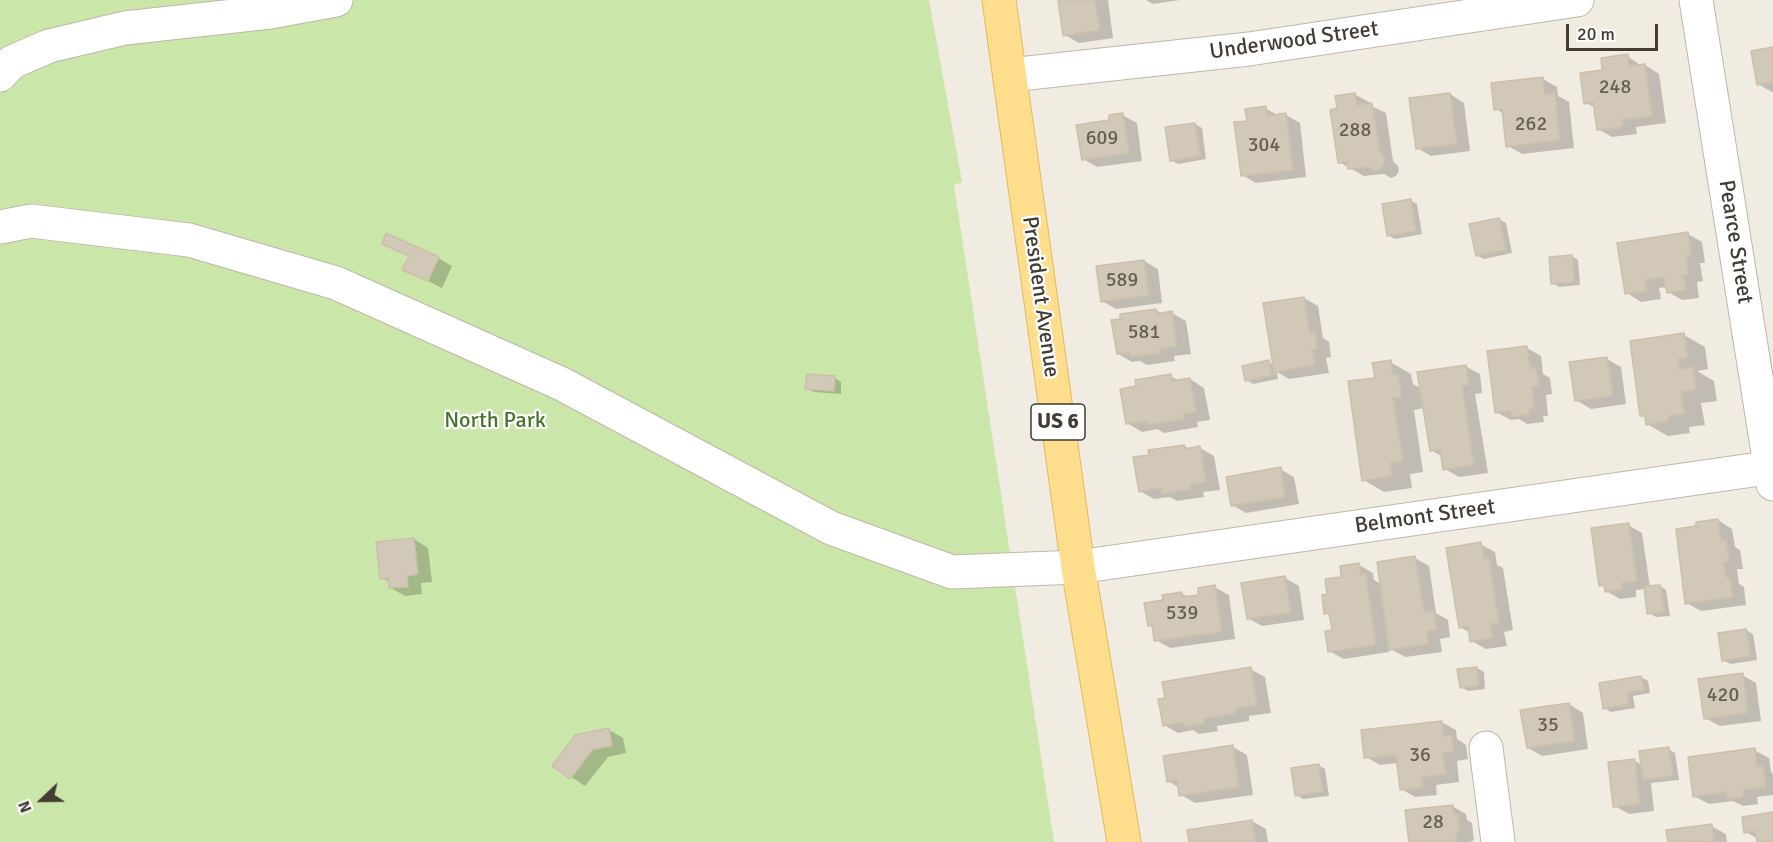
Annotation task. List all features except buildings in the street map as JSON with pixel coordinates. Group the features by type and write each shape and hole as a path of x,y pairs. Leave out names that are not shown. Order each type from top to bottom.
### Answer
{"main road":[{"name":"President Avenue","path":"999,0 1078,567 1124,842"}],"street":[{"path":"0,75 12,62 49,46 125,28 270,12 336,0"},
{"name":"Underwood Street","path":"1010,75 1249,49 1577,0"},
{"name":"Pearce Street","path":"1696,0 1772,473"},
{"name":"Belmont Street","path":"0,227 31,221 189,240 336,283 562,384 831,528 952,572 1078,567 1772,473"},
{"path":"1486,748 1498,842"}],"green space":[{"name":"North Park","path":"0,0 929,0 962,182 954,185 1054,842 0,842"}]}
